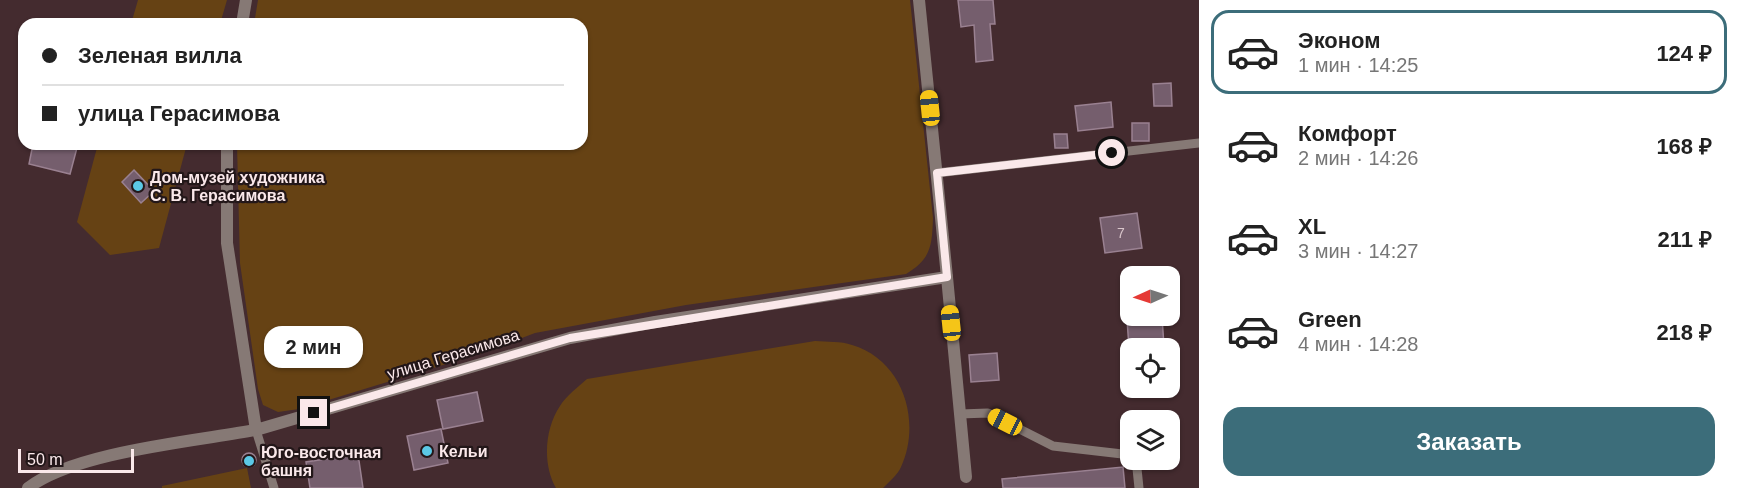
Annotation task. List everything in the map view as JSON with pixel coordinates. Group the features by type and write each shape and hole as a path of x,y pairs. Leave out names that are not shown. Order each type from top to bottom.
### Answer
{"street":[{"path":"243,18 246,0"},
{"path":"919,0 966,477"},
{"path":"227,150 226,215 230,269 256,430"},
{"name":"улица Герасимова","path":"28,488 54,473 95,459 256,430 570,338 947,277"}],"lane":[{"path":"937,173 1199,143"},
{"path":"960,414 988,413 1053,446 1120,454"},
{"path":"256,430 274,488"},
{"path":"1137,470 1139,488"}],"shaded area":[{"path":"138,0 227,0 222,18 133,18"},
{"path":"258,0 910,0 933,218 931,244 921,263 906,274 686,305 535,333 482,353 299,409 278,412 263,405 258,389 240,263 237,150 588,150 588,18 255,18"},
{"path":"96,150 185,150 159,248 110,255 77,222"},
{"path":"815,341 839,342 870,353 884,364 904,394 908,412 907,449 900,470 883,488 556,488 547,457 548,435 555,415 563,402 587,379"},
{"path":"247,468 251,488 162,488 162,486"}],"building":[{"path":"958,0 993,0 995,24 990,24 993,60 976,62 974,25 961,27"},
{"path":"1171,83 1172,106 1154,106 1153,84"},
{"path":"1111,102 1113,127 1078,131 1075,106"},
{"path":"1132,123 1149,123 1149,141 1132,141"},
{"path":"1054,134 1067,134 1068,148 1055,148"},
{"path":"32,150 76,150 70,174 29,164"},
{"name":"Дом-музей художника С. В. Герасимова","path":"134,170 154,191 141,203 122,182"},
{"path":"1137,213 1142,248 1105,253 1100,218"},
{"path":"1127,326 1163,326 1163,338 1128,338"},
{"path":"997,353 999,380 971,382 969,355"},
{"path":"477,392 483,421 443,429 437,400"},
{"path":"441,429 448,463 414,470 407,436"},
{"name":"Юго-восточная башня","path":"246,453 252,453 256,460 252,467 246,467 242,463 242,457"},
{"path":"358,454 363,488 310,488 306,462"},
{"path":"1120,467 1120,470 1123,470 1125,488 1003,488 1002,479"}],"place":[{"name":"Дом-музей художника С. В. Герасимова","path":"138,186"},
{"name":"Кельи","path":"427,451"},
{"name":"Юго-восточная башня","path":"249,461"}],"route":[{"path":"314,413 570,338 655,322 947,277 937,173 1112,153"}]}
